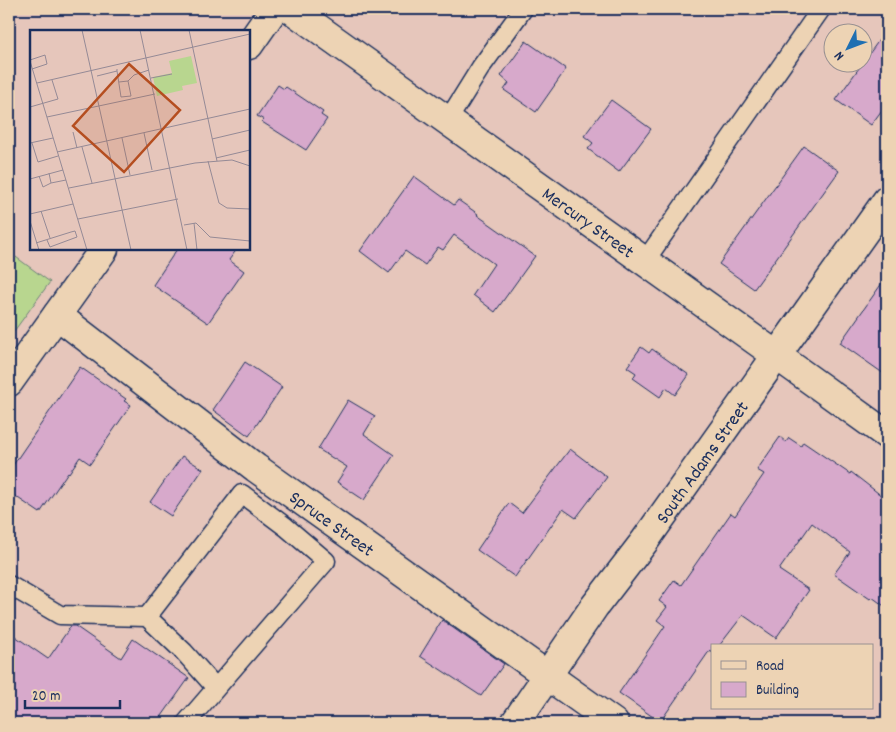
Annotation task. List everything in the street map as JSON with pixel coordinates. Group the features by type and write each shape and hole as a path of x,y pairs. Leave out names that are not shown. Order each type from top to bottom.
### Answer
{"street":[{"path":"250,44 274,9"},
{"name":"Mercury Street","path":"291,9 887,435"},
{"name":"South Adams Street","path":"515,723 594,607 644,542 887,200"},
{"path":"9,382 103,250"},
{"name":"Spruce Street","path":"57,315 256,468 614,723"}],"lane":[{"path":"448,120 522,9"},
{"path":"645,261 821,9"},
{"path":"146,618 242,494 286,527 326,561 186,723"},
{"path":"9,585 60,615 146,618 184,652 216,688"}],"green space":[{"path":"9,252 50,282 9,338"}],"building":[{"path":"887,29 887,103 871,125 836,100 856,72 874,72 874,47"},
{"path":"526,41 566,69 536,112 504,90 509,83 501,76"},
{"path":"278,85 284,89 286,87 323,112 321,115 327,119 306,150 262,122 264,120 257,116"},
{"path":"611,100 651,129 619,172 588,149 593,143 584,136"},
{"path":"804,146 839,171 754,289 719,264"},
{"path":"414,176 454,205 458,200 535,256 495,312 473,295 494,264 454,235 443,250 438,247 425,265 405,251 389,273 360,251"},
{"path":"176,250 236,250 229,260 244,271 208,323 153,285"},
{"path":"887,276 887,376 840,343"},
{"path":"641,347 649,353 652,349 689,375 675,395 666,388 660,397 633,378 636,373 627,367"},
{"path":"245,362 282,387 249,436 213,410"},
{"path":"80,367 126,399 124,401 131,405 90,464 80,457 40,513 9,492 9,471"},
{"path":"348,400 375,416 364,434 394,455 364,500 337,482 347,467 318,449"},
{"path":"780,437 786,442 789,438 801,446 803,442 850,474 851,472 887,500 887,608 872,597 870,599 834,574 850,552 812,523 779,570 809,590 776,638 743,615 721,644 711,644 711,651 660,722 619,693 665,626 657,620 667,607 659,601 674,580 681,585 731,513 735,516 764,474 757,470"},
{"path":"570,449 607,477 576,518 563,509 515,577 477,550 509,503 522,513"},
{"path":"182,456 203,469 171,516 150,502"},
{"path":"442,620 504,664 481,696 420,656"},
{"path":"71,626 75,626 121,658 133,639 189,678 157,723 9,723 9,632 48,659"}]}
